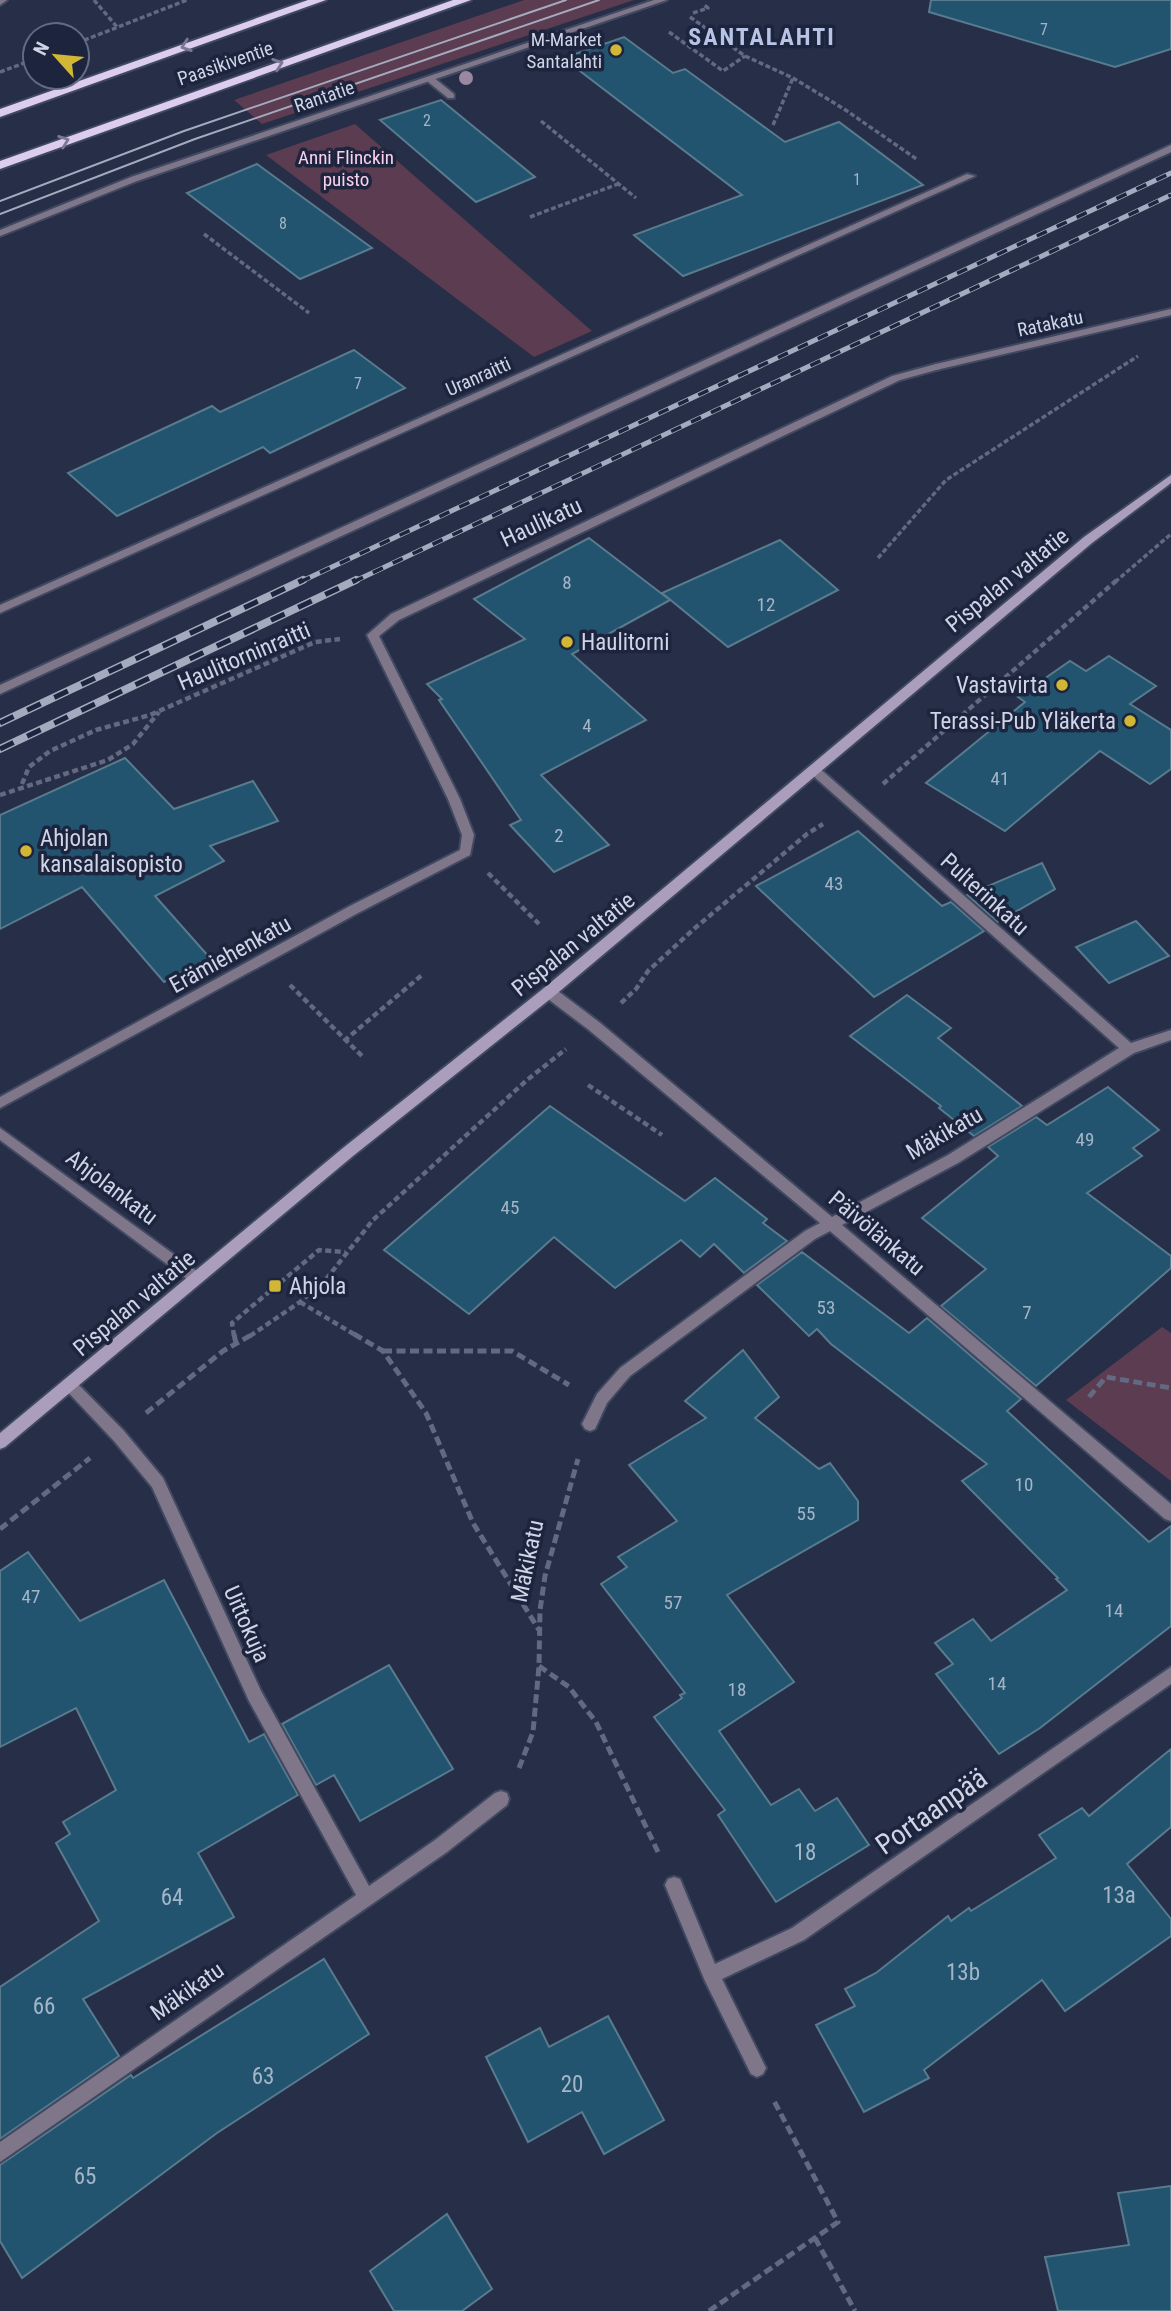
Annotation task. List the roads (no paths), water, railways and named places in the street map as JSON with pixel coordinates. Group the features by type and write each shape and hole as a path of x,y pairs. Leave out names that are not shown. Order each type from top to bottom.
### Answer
{"highway":[{"name":"Paasikiventie","path":"0,113 320,0"},
{"name":"Paasikiventie","path":"0,165 205,90 465,0"}],"main road":[{"name":"Pispalan valtatie","path":"0,1442 358,1143 549,992 908,688 1088,540 1171,478"}],"street":[{"name":"Rantatie","path":"0,233 134,178 663,0"},
{"path":"430,79 451,96"},
{"path":"0,691 1171,148"},
{"name":"Uranraitti","path":"0,609 970,176"},
{"name":"Ratakatu","path":"936,367 1171,312"},
{"name":"Haulikatu","path":"466,852 468,835 454,799 373,635 394,617 418,603 896,378 936,367"},
{"name":"Pulterinkatu","path":"814,770 1129,1049"},
{"name":"Erämiehenkatu","path":"0,1103 363,904 466,852"},
{"name":"Päivölänkatu","path":"549,992 594,1026 831,1223 1171,1514"},
{"name":"Mäkikatu","path":"590,1424 602,1399 625,1372 810,1235 953,1159 1129,1049 1171,1035"},
{"name":"Ahjolankatu","path":"0,1133 196,1278"},
{"name":"Uittokuja","path":"70,1385 119,1436 158,1483 255,1696 366,1897"},
{"name":"Portaanpää","path":"711,1975 798,1934 1171,1675"},
{"name":"Mäkikatu","path":"0,2153 441,1846 501,1799"},
{"path":"674,1885 711,1975 757,2068"}],"tram line":[{"path":"0,201 184,131 566,0"},
{"path":"0,214 195,139 599,0"}],"railway":[{"path":"300,582 1171,173"},
{"path":"353,582 1171,195"},
{"path":"0,723 303,580"},
{"path":"0,749 356,580"}],"place":[{"name":"M-Market Santalahti","path":"616,50"},
{"name":"Haulitorni","path":"567,642"},
{"name":"Vastavirta","path":"1062,685"},
{"name":"Terassi-Pub Yläkerta","path":"1130,721"},
{"name":"Ahjolan kansalaisopisto","path":"26,851"},
{"name":"Ahjola","path":"275,1286"}],"district":[{"name":"SANTALAHTI","path":"762,37"}],"park label":[{"name":"Anni Flinckin puisto","path":"346,168"}]}
